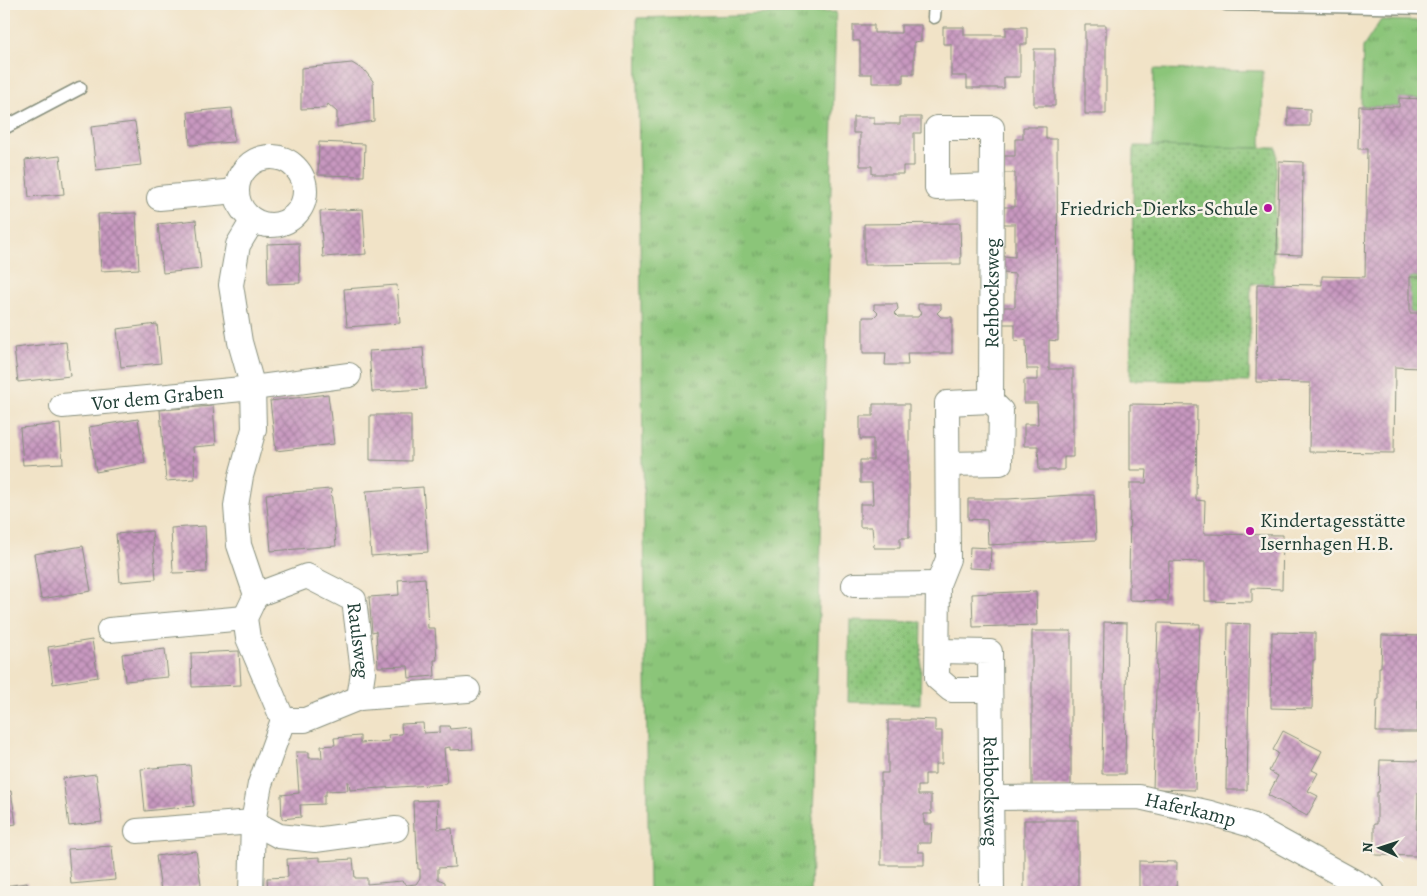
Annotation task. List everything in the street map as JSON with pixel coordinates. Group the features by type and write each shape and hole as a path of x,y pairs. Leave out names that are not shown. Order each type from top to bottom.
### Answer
{"street":[{"path":"272,156 282,158 301,174 306,192 300,209 294,215 287,221 270,225 253,220 241,208 236,191 241,173 254,161 272,156"},
{"name":"Rehbocksweg","path":"948,464 1000,463 1001,411 991,400 992,186"},
{"path":"159,198 236,191"},
{"name":"Vor dem Graben","path":"253,220 238,245 231,285 240,342 253,388 254,429 240,476 236,506 239,545 256,595"},
{"name":"Vor dem Graben","path":"62,406 253,388 348,375"},
{"path":"990,690 951,690 937,678 938,584 948,559 947,403 991,400"},
{"name":"Raulsweg","path":"256,595 307,576 354,600 363,672 359,698"},
{"path":"854,585 938,584"},
{"path":"251,892 253,822 260,784 283,720 248,638 245,618 256,595"},
{"path":"109,630 245,618"},
{"name":"Rehbocksweg","path":"938,651 990,652 992,892"},
{"name":"Raulsweg","path":"283,720 305,720 359,698 468,690"},
{"name":"Haferkamp","path":"991,798 1139,797 1210,813 1251,825 1373,892"},
{"path":"137,832 253,822 279,836 314,840 396,829"}],"lane":[{"path":"934,17 935,4"},
{"path":"1226,4 1423,8"},
{"path":"4,128 80,88"}],"green space":[{"path":"836,12 811,892 649,892 637,18"},
{"path":"1381,20 1423,21 1423,99 1399,98 1399,107 1361,106 1363,47"},
{"path":"1154,69 1263,71 1261,148 1153,146"},
{"path":"1134,146 1277,148 1273,284 1251,284 1249,382 1130,380"},
{"path":"1410,277 1423,277 1423,314 1410,313"},
{"path":"850,620 922,622 920,704 848,702"}],"building":[{"path":"853,25 874,25 874,33 901,33 901,25 921,25 921,41 914,42 914,74 903,74 903,83 872,83 872,74 860,74 860,41 853,41"},
{"path":"1085,25 1106,25 1106,114 1085,114"},
{"path":"943,27 964,27 964,35 1006,35 1006,27 1027,27 1027,44 1020,44 1020,77 1004,77 1004,88 967,88 967,76 951,76 951,44 943,44"},
{"path":"1034,49 1055,49 1055,106 1034,106"},
{"path":"352,63 365,71 373,81 374,121 337,127 337,112 328,104 326,108 301,109 301,68"},
{"path":"1399,98 1423,99 1423,277 1410,277 1410,313 1421,313 1420,368 1395,367 1394,453 1309,452 1310,383 1256,382 1257,284 1322,285 1322,276 1365,277 1367,149 1358,149 1359,106 1399,107"},
{"path":"232,108 234,142 190,145 188,112"},
{"path":"1288,108 1310,109 1310,126 1288,126"},
{"path":"853,117 874,117 874,124 900,124 900,117 921,117 921,133 914,133 914,166 903,166 903,174 872,174 872,166 860,166 860,133 853,133"},
{"path":"135,122 141,165 96,170 91,127"},
{"path":"1023,127 1046,127 1046,139 1057,139 1058,341 1049,340 1049,369 1073,369 1073,457 1064,457 1064,470 1039,470 1038,446 1024,446 1024,424 1038,424 1037,403 1024,403 1024,380 1038,380 1038,369 1027,369 1026,340 1015,341 1015,324 1003,324 1003,307 1015,307 1015,274 1003,273 1003,256 1015,257 1015,224 1003,224 1004,207 1015,207 1015,173 1004,173 1004,156 1015,156 1015,139 1023,139"},
{"path":"319,142 365,144 364,176 318,175"},
{"path":"60,156 64,194 29,197 25,160"},
{"path":"1279,161 1303,162 1302,255 1277,254"},
{"path":"363,209 366,254 323,257 320,211"},
{"path":"136,213 139,269 101,271 98,214"},
{"path":"196,220 201,269 163,273 158,224"},
{"path":"960,223 961,264 864,265 864,224"},
{"path":"299,243 300,283 268,284 267,244"},
{"path":"397,285 400,323 347,327 344,289"},
{"path":"874,304 897,304 898,309 894,313 898,317 918,317 921,313 918,309 918,304 941,304 941,309 937,313 941,317 952,317 952,353 907,353 908,365 885,365 886,353 863,353 863,317 874,317 878,313 874,309"},
{"path":"157,324 161,363 121,367 117,329"},
{"path":"66,342 70,376 18,382 14,348"},
{"path":"423,348 426,389 372,392 369,351"},
{"path":"328,394 334,444 276,451 270,401"},
{"path":"873,404 909,404 909,538 900,538 900,548 874,548 872,527 860,527 860,504 873,504 872,483 860,483 860,460 873,460 873,439 860,439 860,416 873,416"},
{"path":"1130,404 1197,405 1196,500 1205,501 1204,534 1283,535 1282,589 1252,588 1252,602 1205,601 1205,562 1169,561 1168,601 1129,600 1130,483 1146,483 1147,470 1130,470"},
{"path":"213,406 216,445 193,447 195,479 166,481 160,410"},
{"path":"370,415 411,415 411,461 370,460"},
{"path":"138,419 145,463 96,472 89,427"},
{"path":"60,424 63,463 23,465 20,428"},
{"path":"423,487 428,552 371,556 366,491"},
{"path":"331,489 336,546 271,551 266,494"},
{"path":"1094,495 1096,540 988,545 987,520 968,519 968,499 1008,499"},
{"path":"205,526 207,572 173,573 171,528"},
{"path":"152,531 156,579 120,582 116,534"},
{"path":"83,546 91,591 41,599 34,554"},
{"path":"970,547 991,548 990,569 969,568"},
{"path":"425,578 428,628 435,628 437,660 434,660 435,676 409,678 408,666 378,667 376,631 372,632 369,597 399,595 398,580"},
{"path":"1036,591 1037,625 973,627 972,594"},
{"path":"1104,622 1127,623 1125,774 1102,774"},
{"path":"1158,623 1200,624 1195,790 1153,789"},
{"path":"1228,623 1250,624 1247,790 1226,790"},
{"path":"1032,631 1071,631 1071,786 1032,786"},
{"path":"1272,632 1315,633 1312,709 1271,708"},
{"path":"1382,635 1423,636 1420,700 1418,700 1418,732 1376,732"},
{"path":"92,640 98,677 53,684 48,647"},
{"path":"165,649 168,677 125,681 122,654"},
{"path":"239,651 241,685 192,687 191,653"},
{"path":"888,720 935,720 935,731 942,731 942,764 935,764 935,774 925,774 925,786 918,786 918,795 931,795 932,814 924,814 924,824 932,824 931,843 918,843 918,852 924,852 924,865 881,865 881,773 888,773"},
{"path":"423,723 424,733 440,732 440,726 449,726 450,729 472,727 473,749 450,750 450,747 444,748 447,784 350,790 349,782 347,782 348,790 326,791 324,804 300,805 301,817 282,819 281,795 299,793 296,752 309,752 309,758 322,758 321,746 335,745 334,738 360,736 360,743 389,741 388,735 402,734 401,724"},
{"path":"1283,731 1322,751 1312,770 1318,773 1308,791 1318,796 1307,816 1268,795 1278,776 1269,771 1278,753 1273,750"},
{"path":"1380,760 1421,761 1421,793 1418,792 1416,856 1374,854 1374,824 1377,824"},
{"path":"190,765 194,806 145,811 141,769"},
{"path":"96,774 102,822 69,826 63,778"},
{"path":"11,791 16,824 4,826 4,792"},
{"path":"437,800 438,829 452,828 455,867 438,868 438,879 445,882 445,889 442,892 268,892 267,878 288,877 287,859 320,857 320,861 353,859 355,878 367,878 367,884 402,881 407,885 416,884 420,878 420,869 418,869 416,830 414,831 413,801"},
{"path":"1024,820 1078,820 1078,892 1024,892"},
{"path":"112,846 115,880 71,884 68,849"},
{"path":"196,851 201,885 161,891 156,856"},
{"path":"1139,861 1177,862 1176,892 1139,892"},
{"path":"27,883 28,892 4,892 4,886"}],"place":[{"name":"Friedrich-Dierks-Schule","path":"1268,208"},
{"name":"Kindertagesstätte Isernhagen H.B.","path":"1250,531"}]}
